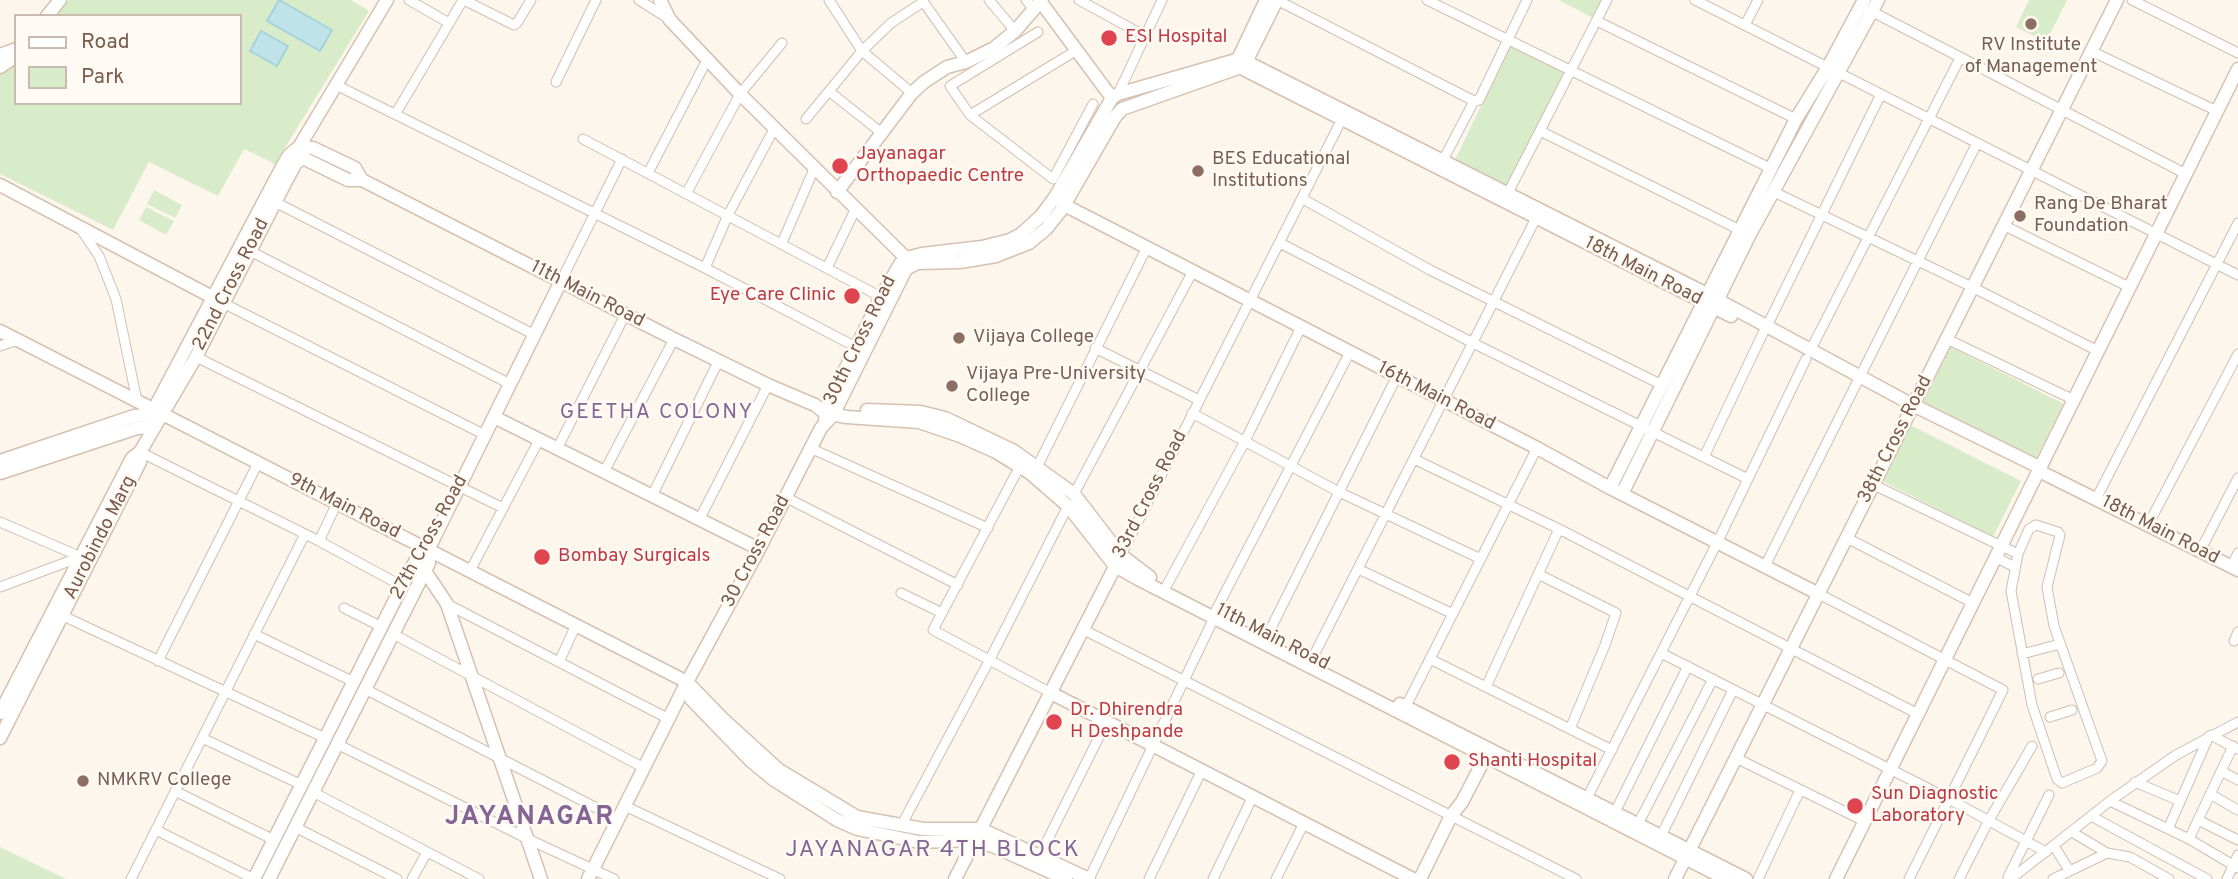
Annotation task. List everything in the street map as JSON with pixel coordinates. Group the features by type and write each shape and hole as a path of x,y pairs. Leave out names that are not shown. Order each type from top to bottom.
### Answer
{"main road":[{"path":"49,14 60,0"},
{"path":"301,153 336,85 387,0"},
{"path":"660,0 670,20 740,94 906,258"},
{"path":"1241,62 1266,0"},
{"path":"837,192 912,93 938,72 993,48 1015,31 1036,2 1115,96 1241,62 1277,0"},
{"name":"38th Cross Road","path":"1675,879 2117,0"},
{"path":"1647,429 1662,385 1773,192 1868,5"},
{"name":"18th Main Road","path":"1241,62 1440,164 1536,218 1710,301"},
{"name":"30th Cross Road","path":"827,411 906,269 917,263 976,260 1016,249 1039,235 1122,108 1241,62"},
{"path":"1836,879 2238,69"},
{"path":"1616,491 1796,119 1834,70"},
{"name":"30th Cross Road","path":"827,411 856,347 900,264 906,258 922,254 982,247 1010,240 1031,226 1060,201 1115,96"},
{"name":"11th Main Road","path":"301,153 313,148 355,168 362,180 768,385 827,411 919,422 978,444 1020,466 1071,500"},
{"name":"22nd Cross Road","path":"219,300 250,251 301,153"},
{"name":"22nd Cross Road","path":"159,412 196,357 219,300 283,165 289,155 301,153"},
{"name":"18th Main Road","path":"1440,164 1508,192 1765,329 1808,355 2234,569"},
{"path":"0,185 219,300 159,412 0,473"},
{"name":"16th Main Road","path":"1060,201 1819,594"},
{"name":"27th Cross Road","path":"269,879 295,827 308,789 331,741 419,568 417,558 428,550 561,281"},
{"name":"9th Main Road","path":"0,331 687,682 779,770 857,817 901,826 978,835 1066,879"},
{"name":"11th Main Road","path":"827,411 921,412 945,418 1002,444 1037,467 1071,500 1118,561 1215,614 1687,854 1746,879"},
{"name":"30 Cross Road","path":"687,682 759,549 827,411"},
{"name":"Aurobindo Marg","path":"0,713 132,458 140,452 159,412"},
{"path":"494,417 759,549"},
{"path":"0,461 135,422"},
{"name":"11th Main Road","path":"1118,561 1167,585 1215,614 1267,636 1406,706 1484,751 1587,798 1661,836 1726,879"},
{"name":"33rd Cross Road","path":"956,879 1118,561"},
{"name":"Aurobindo Marg","path":"0,738 61,615 79,564"},
{"path":"419,568 447,604 541,879"},
{"name":"27th Cross Road","path":"388,630 402,586 419,568"},
{"path":"590,874 687,682"},
{"name":"9th Main Road","path":"687,682 691,699 751,761 774,780 837,820 857,829 919,842 978,835"},
{"path":"1051,693 1413,879"},
{"path":"1420,879 1451,816 1456,799 1484,751"},
{"name":"27th Cross Road","path":"254,879 274,839 308,789"},
{"name":"9th Main Road","path":"1041,867 1089,879"}],"street":[{"path":"410,0 449,23"},
{"path":"396,113 463,0 514,25 530,0"},
{"path":"556,82 596,0"},
{"path":"639,0 670,20"},
{"path":"829,0 862,51 912,93"},
{"path":"989,0 1015,31"},
{"path":"1079,0 1145,36"},
{"path":"1115,96 1162,0"},
{"path":"1277,0 1474,101"},
{"path":"1427,0 1772,169"},
{"path":"1440,164 1474,101 1479,100 1527,0"},
{"path":"1508,192 1607,0"},
{"path":"1695,0 1706,2 1745,25 2238,275"},
{"path":"1745,25 1758,0"},
{"path":"2132,0 2238,53"},
{"path":"806,119 862,51 891,23 923,1 966,62"},
{"path":"1868,5 1960,58 2186,174"},
{"path":"1597,21 1796,119"},
{"path":"1038,32 950,86 970,115 1053,179 1093,104"},
{"path":"686,194 740,94 782,43"},
{"path":"970,115 1077,50"},
{"path":"2091,51 2217,111"},
{"path":"648,173 708,58"},
{"path":"1587,798 1960,58"},
{"path":"336,85 705,268 856,347"},
{"path":"830,92 883,134"},
{"path":"1704,457 1881,94"},
{"name":"33rd Cross Road","path":"1118,561 1344,115"},
{"path":"705,268 727,215 774,129"},
{"path":"1539,131 1740,230"},
{"path":"583,139 881,297"},
{"path":"1765,566 1977,143"},
{"name":"27th Cross Road","path":"561,281 622,159"},
{"path":"782,243 814,169"},
{"path":"1773,192 1919,261 2098,351"},
{"path":"1303,199 1430,270 1662,385"},
{"path":"275,202 535,335"},
{"path":"827,268 855,210"},
{"path":"1312,659 1536,218"},
{"path":"2096,499 2238,223"},
{"path":"78,225 99,256 116,299 137,401"},
{"path":"2003,226 2129,287"},
{"path":"1280,243 1473,343 1748,479"},
{"path":"1037,467 1147,247"},
{"path":"250,251 510,384"},
{"path":"901,826 1193,271"},
{"path":"219,300 485,435"},
{"path":"557,449 626,313"},
{"path":"1167,585 1244,443 1301,327"},
{"path":"604,472 674,339"},
{"path":"1947,339 2074,400"},
{"path":"0,346 18,340"},
{"path":"1095,348 1199,400"},
{"path":"1089,879 1215,614 1350,352"},
{"path":"2148,526 2238,354"},
{"path":"196,357 503,508"},
{"path":"652,496 719,360"},
{"path":"1267,636 1397,376"},
{"path":"699,520 768,385"},
{"path":"1192,413 1339,492 1481,559"},
{"path":"470,571 539,440"},
{"path":"810,448 988,528"},
{"path":"1406,706 1537,448"},
{"path":"140,452 319,541 402,586"},
{"path":"1414,459 1559,529 1917,714"},
{"path":"158,661 258,463"},
{"path":"1020,466 934,629 935,633 1051,693"},
{"path":"2200,551 2238,478"},
{"path":"1874,485 1998,552 2015,567"},
{"path":"785,497 958,585"},
{"path":"319,541 337,503"},
{"path":"0,522 74,554 79,564 0,587"},
{"path":"2036,525 2058,532 2060,536 2048,587 2054,626 2102,761 2097,768 2062,783 2057,779 2032,705 2022,654 2011,591 2018,554 2029,529 2036,525"},
{"path":"1486,687 1559,529"},
{"path":"131,879 305,534"},
{"path":"1847,538 1973,603"},
{"path":"1998,552 2018,554"},
{"path":"2234,569 2238,553"},
{"path":"1358,569 1453,614"},
{"path":"1538,574 1616,613 1570,729"},
{"path":"901,593 942,613"},
{"path":"1819,594 2003,690 1909,879"},
{"path":"447,604 669,719"},
{"path":"344,608 644,768"},
{"path":"61,615 331,741 528,839 590,874 614,879"},
{"path":"559,662 576,625"},
{"path":"1084,630 1576,879"},
{"path":"254,634 359,685 618,819"},
{"path":"2022,654 2060,644"},
{"path":"1661,653 1949,799 1987,822 2025,841 2050,849 2069,870"},
{"path":"1430,659 1612,750"},
{"path":"1615,813 1688,666"},
{"path":"2038,679 2059,673"},
{"path":"1638,824 1713,679"},
{"path":"1661,836 1733,690"},
{"path":"2050,717 2072,710"},
{"path":"1041,867 1107,721"},
{"path":"2049,794 2008,877 2010,878 2135,782 2210,735 2238,722"},
{"path":"2189,839 2221,771 2235,748 2210,735"},
{"path":"2168,829 2210,735"},
{"path":"202,738 308,789 479,879"},
{"path":"1959,879 1987,822 2032,746"},
{"path":"1736,758 1864,821"},
{"path":"1149,879 1202,771"},
{"path":"2221,771 2238,780"},
{"path":"2135,782 2180,801"},
{"path":"1758,879 1800,790"},
{"path":"175,791 274,839"},
{"path":"2210,794 2238,810"},
{"path":"1213,879 1253,796"},
{"path":"2110,801 2189,839 2236,866"},
{"path":"625,806 780,879"},
{"path":"2091,816 2207,879"},
{"path":"2198,820 2238,840"},
{"path":"1276,879 1304,823"},
{"path":"295,827 397,879"},
{"path":"156,830 254,879"},
{"path":"2073,832 2107,853 2130,857 2152,875 2169,879"},
{"path":"412,879 427,852"},
{"path":"2053,879 2107,853"},
{"path":"2227,879 2236,866 2238,855"}],"green space":[{"path":"69,0 351,0 369,11 275,164 244,149 218,196 149,162 113,230 0,174 0,67 14,62 14,105 242,105 242,14 57,14"},
{"path":"1559,0 1602,0 1593,18"},
{"path":"2029,0 2067,0 2046,42 2016,27"},
{"path":"1510,45 1564,72 1505,190 1453,164"},
{"path":"154,190 182,205 175,218 147,204"},
{"path":"146,207 174,221 166,235 139,220"},
{"path":"1951,347 2064,404 2035,460 1923,403"},
{"path":"1910,425 2021,481 1993,537 1882,481"},
{"path":"0,847 66,879 0,879"}],"water":[{"path":"279,0 332,30 320,51 267,21"},
{"path":"261,31 288,46 277,66 250,51"}],"place":[{"name":"RV Institute of Management","path":"2031,24"},
{"name":"ESI Hospital","path":"1109,38"},
{"name":"Jayanagar Orthopaedic Centre","path":"840,166"},
{"name":"BES Educational Institutions","path":"1198,171"},
{"name":"Rang De Bharat Foundation","path":"2020,216"},
{"name":"Eye Care Clinic","path":"852,296"},
{"name":"Vijaya College","path":"959,338"},
{"name":"Vijaya Pre-University College","path":"952,386"},
{"name":"Bombay Surgicals","path":"542,557"},
{"name":"Dr. Dhirendra H Deshpande","path":"1054,722"},
{"name":"Shanti Hospital","path":"1452,762"},
{"name":"NMKRV College","path":"83,781"},
{"name":"Sun Diagnostic Laboratory","path":"1855,806"}],"district":[{"name":"GEETHA COLONY","path":"657,414"},
{"name":"JAYANAGAR","path":"530,819"},
{"name":"JAYANAGAR 4TH BLOCK","path":"933,851"}]}
